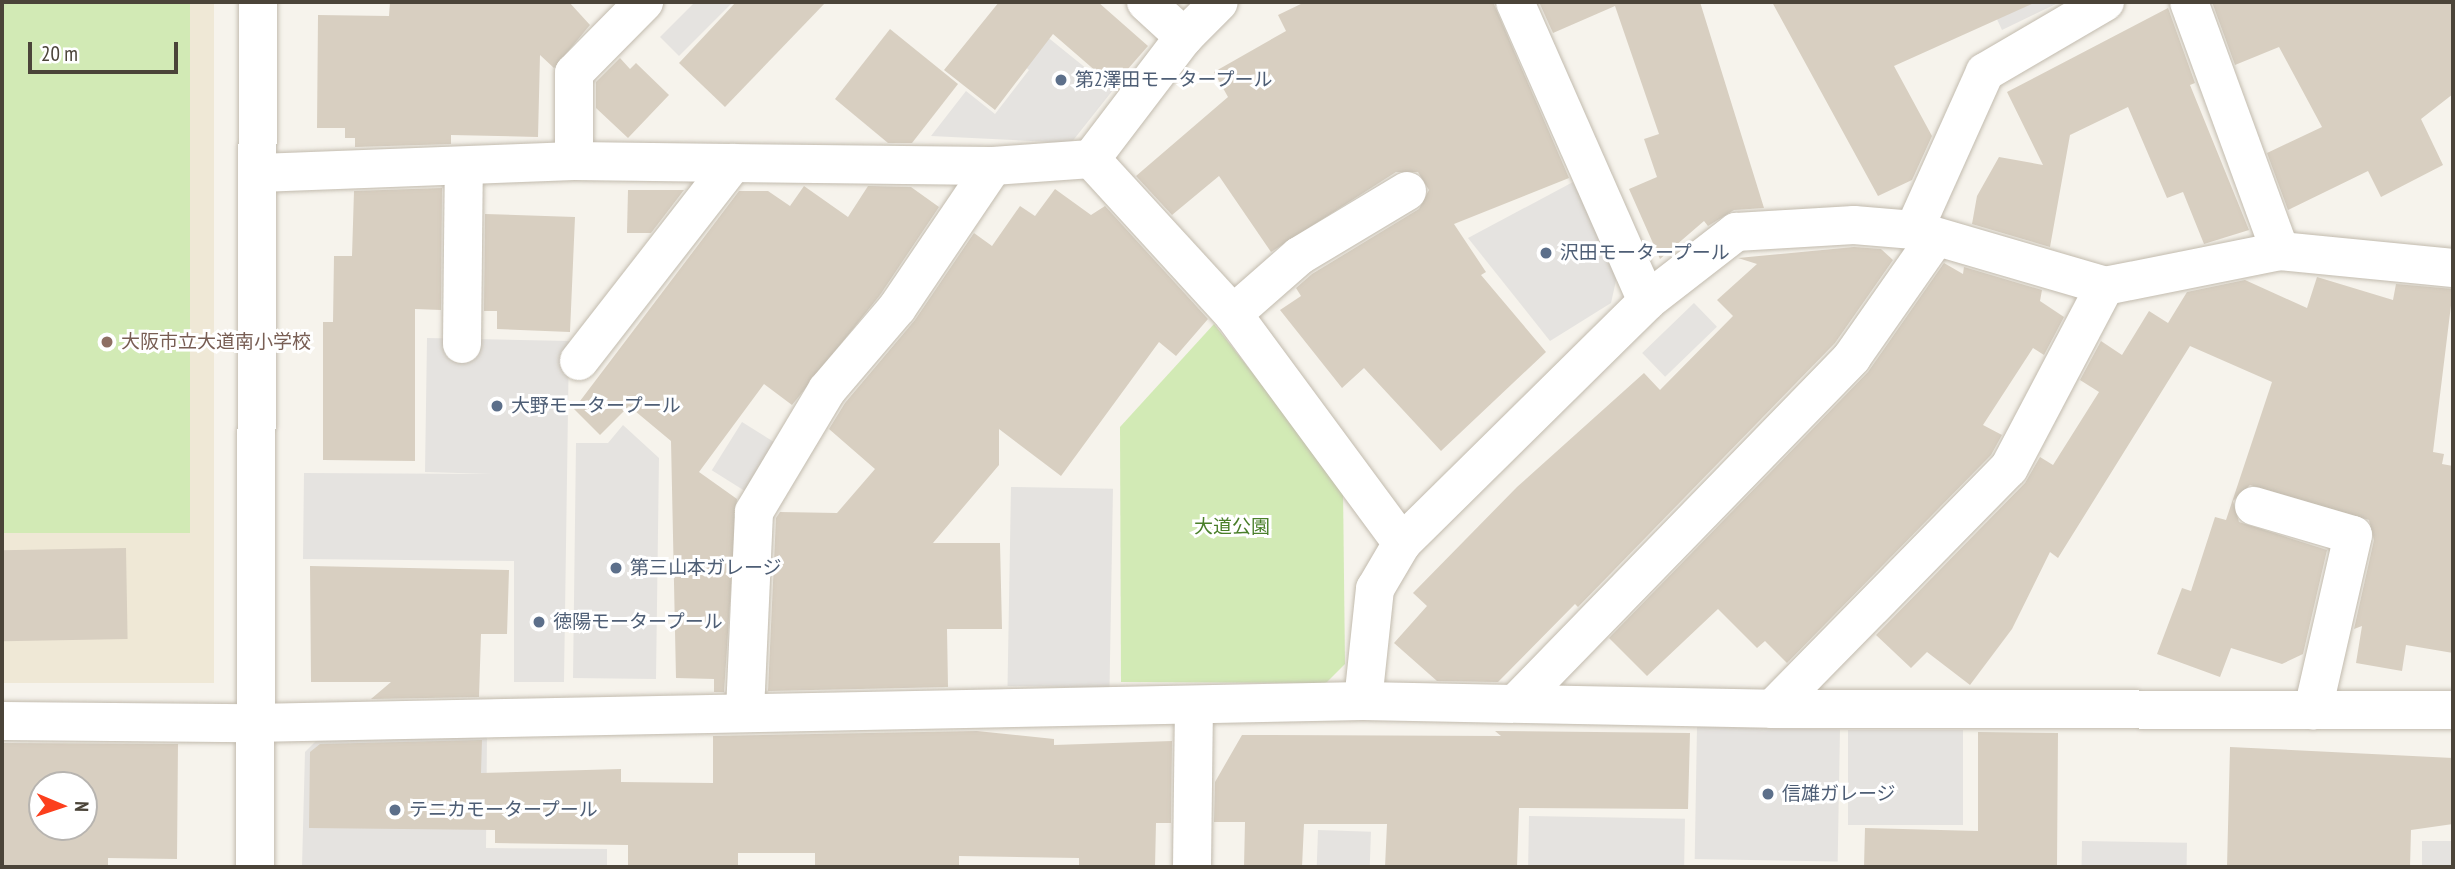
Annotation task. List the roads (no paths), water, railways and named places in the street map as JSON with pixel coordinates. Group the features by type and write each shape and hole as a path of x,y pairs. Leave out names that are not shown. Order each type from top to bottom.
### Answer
{"street":[{"path":"255,867 252,723 260,173 258,2"},
{"path":"1146,2 1184,37"},
{"path":"260,173 574,162 993,166 1091,159 1184,37 1219,2"},
{"path":"1516,2 1647,302"},
{"path":"1516,703 1852,357 1925,234 1986,72 2105,2"},
{"path":"2189,2 2280,251"},
{"path":"574,162 574,73 623,9"},
{"path":"1091,159 1233,314 1402,543"},
{"path":"579,360 733,163"},
{"path":"462,344 464,166"},
{"path":"745,711 754,512 827,390 897,308 993,166"},
{"path":"1233,314 1299,256 1407,191"},
{"path":"1363,701 1375,589 1402,543 1647,302 1737,232 1854,225 1925,234 2105,286 2280,251 2453,268"},
{"path":"1772,709 2009,468 2105,286"},
{"path":"2254,506 2353,535 2313,710"},
{"path":"2,721 252,723 745,711 1194,708 1363,701 1772,709 2453,710"},
{"path":"1192,867 1194,708"}],"place":[{"name":"第2澤田モータープール","path":"1061,80"},
{"name":"沢田モータープール","path":"1546,253"},
{"name":"大阪市立大道南小学校","path":"107,342"},
{"name":"大野モータープール","path":"497,406"},
{"name":"第三山本ガレージ","path":"616,568"},
{"name":"徳陽モータープール","path":"539,622"},
{"name":"信雄ガレージ","path":"1768,794"},
{"name":"テニカモータープール","path":"395,810"}],"park label":[{"name":"大道公園","path":"1232,527"}]}
